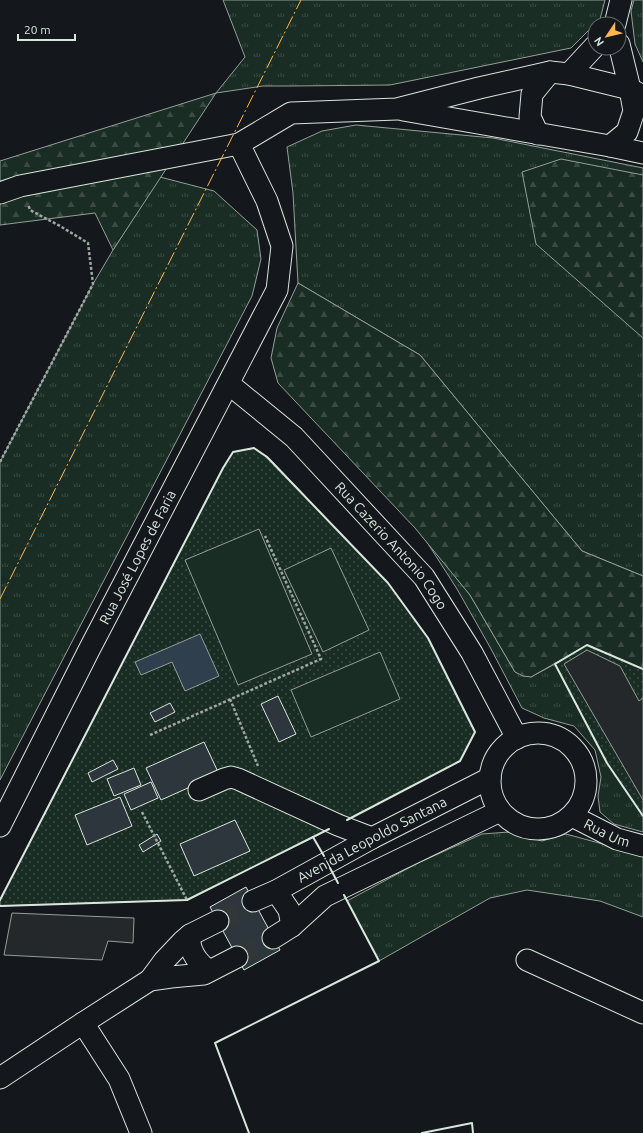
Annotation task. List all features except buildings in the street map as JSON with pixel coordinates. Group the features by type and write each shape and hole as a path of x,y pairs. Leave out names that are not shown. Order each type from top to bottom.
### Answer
{"street":[{"path":"617,16 621,0"},
{"path":"538,134 530,117 532,94 587,52"},
{"path":"610,146 627,132 634,111 637,92 624,56"},
{"path":"397,109 479,88 559,73 637,92"},
{"path":"0,193 20,186 239,144 290,113 397,109 643,153"},
{"name":"Rua José Lopes de Faria","path":"0,826 93,643 277,290 282,246 267,201 239,144"},
{"name":"Rua Cazerio Antonio Cogo","path":"229,384 294,437 424,577 472,653 517,738"},
{"path":"531,733 546,734 560,738 573,747 581,760 586,774 586,789 581,804 572,816 560,824 547,828 533,829 519,826 500,811 492,793 490,778 494,762 500,752 517,738 531,733"},
{"path":"199,790 231,777 338,825 372,838"},
{"name":"Avenida Leopoldo Santana","path":"253,901 276,891 372,838 490,778"},
{"name":"Avenida Leopoldo Santana","path":"273,938 292,926 325,896 500,811"},
{"name":"Rua Um","path":"572,816 617,839 643,846"},
{"path":"276,891 289,910 292,926"},
{"path":"0,1078 159,975 183,941 218,921"},
{"path":"190,936 189,943 195,957 200,964 209,971"},
{"path":"159,975 204,974 237,957"},
{"path":"527,960 643,1013"},
{"path":"83,1023 119,1079 141,1133"}],"path":[{"path":"0,462 93,284 88,243 30,210 20,186"},
{"path":"150,735 321,659 265,536"},
{"path":"230,699 269,793"},
{"path":"142,812 187,900"}],"green space":[{"path":"223,0 605,0 601,16 587,16 587,32 571,48 390,85 263,86 216,93 245,57"},
{"path":"634,0 643,0 643,62 635,44 631,11"},
{"path":"216,93 113,250 95,213 0,225 0,161"},
{"path":"356,125 493,138 643,168 643,576 582,551 420,355 298,283 293,193 287,147 322,131"},
{"path":"561,159 643,175 643,338 536,244 522,172"},
{"path":"160,177 214,191 257,230 261,259 252,296 0,780 0,462 93,284"},
{"path":"298,283 420,355 582,551 643,576 643,669 587,645 531,677 523,676 515,672 470,595 415,528 278,383 271,358 277,328"},
{"path":"254,448 268,457 388,583 428,638 475,732 460,761 314,837 187,900 0,906 0,900 223,468 233,452"},
{"path":"259,529 312,654 238,685 185,560"},
{"path":"423,536 470,595 515,672 531,677 555,664 607,763 643,816 643,832 614,824 600,812 598,796 601,777 595,750 574,726 544,718 522,708 457,589"},
{"path":"331,548 369,630 323,652 284,570"},
{"path":"587,645 643,669 643,816 607,763 555,664"},
{"path":"380,652 400,699 311,737 291,690"},
{"path":"509,832 542,841 566,834 643,855 643,917 600,901 527,890 490,898 379,961 347,901 416,864 482,834"}],"shaded area":[{"path":"587,650 620,666 639,701 643,698 643,800 564,664"},
{"path":"12,913 134,918 133,943 108,941 102,960 4,955"}],"water":[{"path":"200,634 219,676 185,691 172,662 141,675 135,662"}],"tunnel":[{"path":"218,921 253,901"},
{"path":"237,957 273,938"}],"wall":[{"path":"0,900 223,468 233,452 254,448 267,457 388,583 428,638 475,732 460,761 347,820"},
{"path":"643,669 587,645 555,664 607,763 643,816"},
{"path":"0,906 187,900 329,829"},
{"path":"313,837 324,856"},
{"path":"330,868 338,883"},
{"path":"249,1133 215,1043 379,961 344,895"},
{"path":"422,1133 472,1123 473,1133"}],"power":[{"path":"0,599 301,0"}]}
